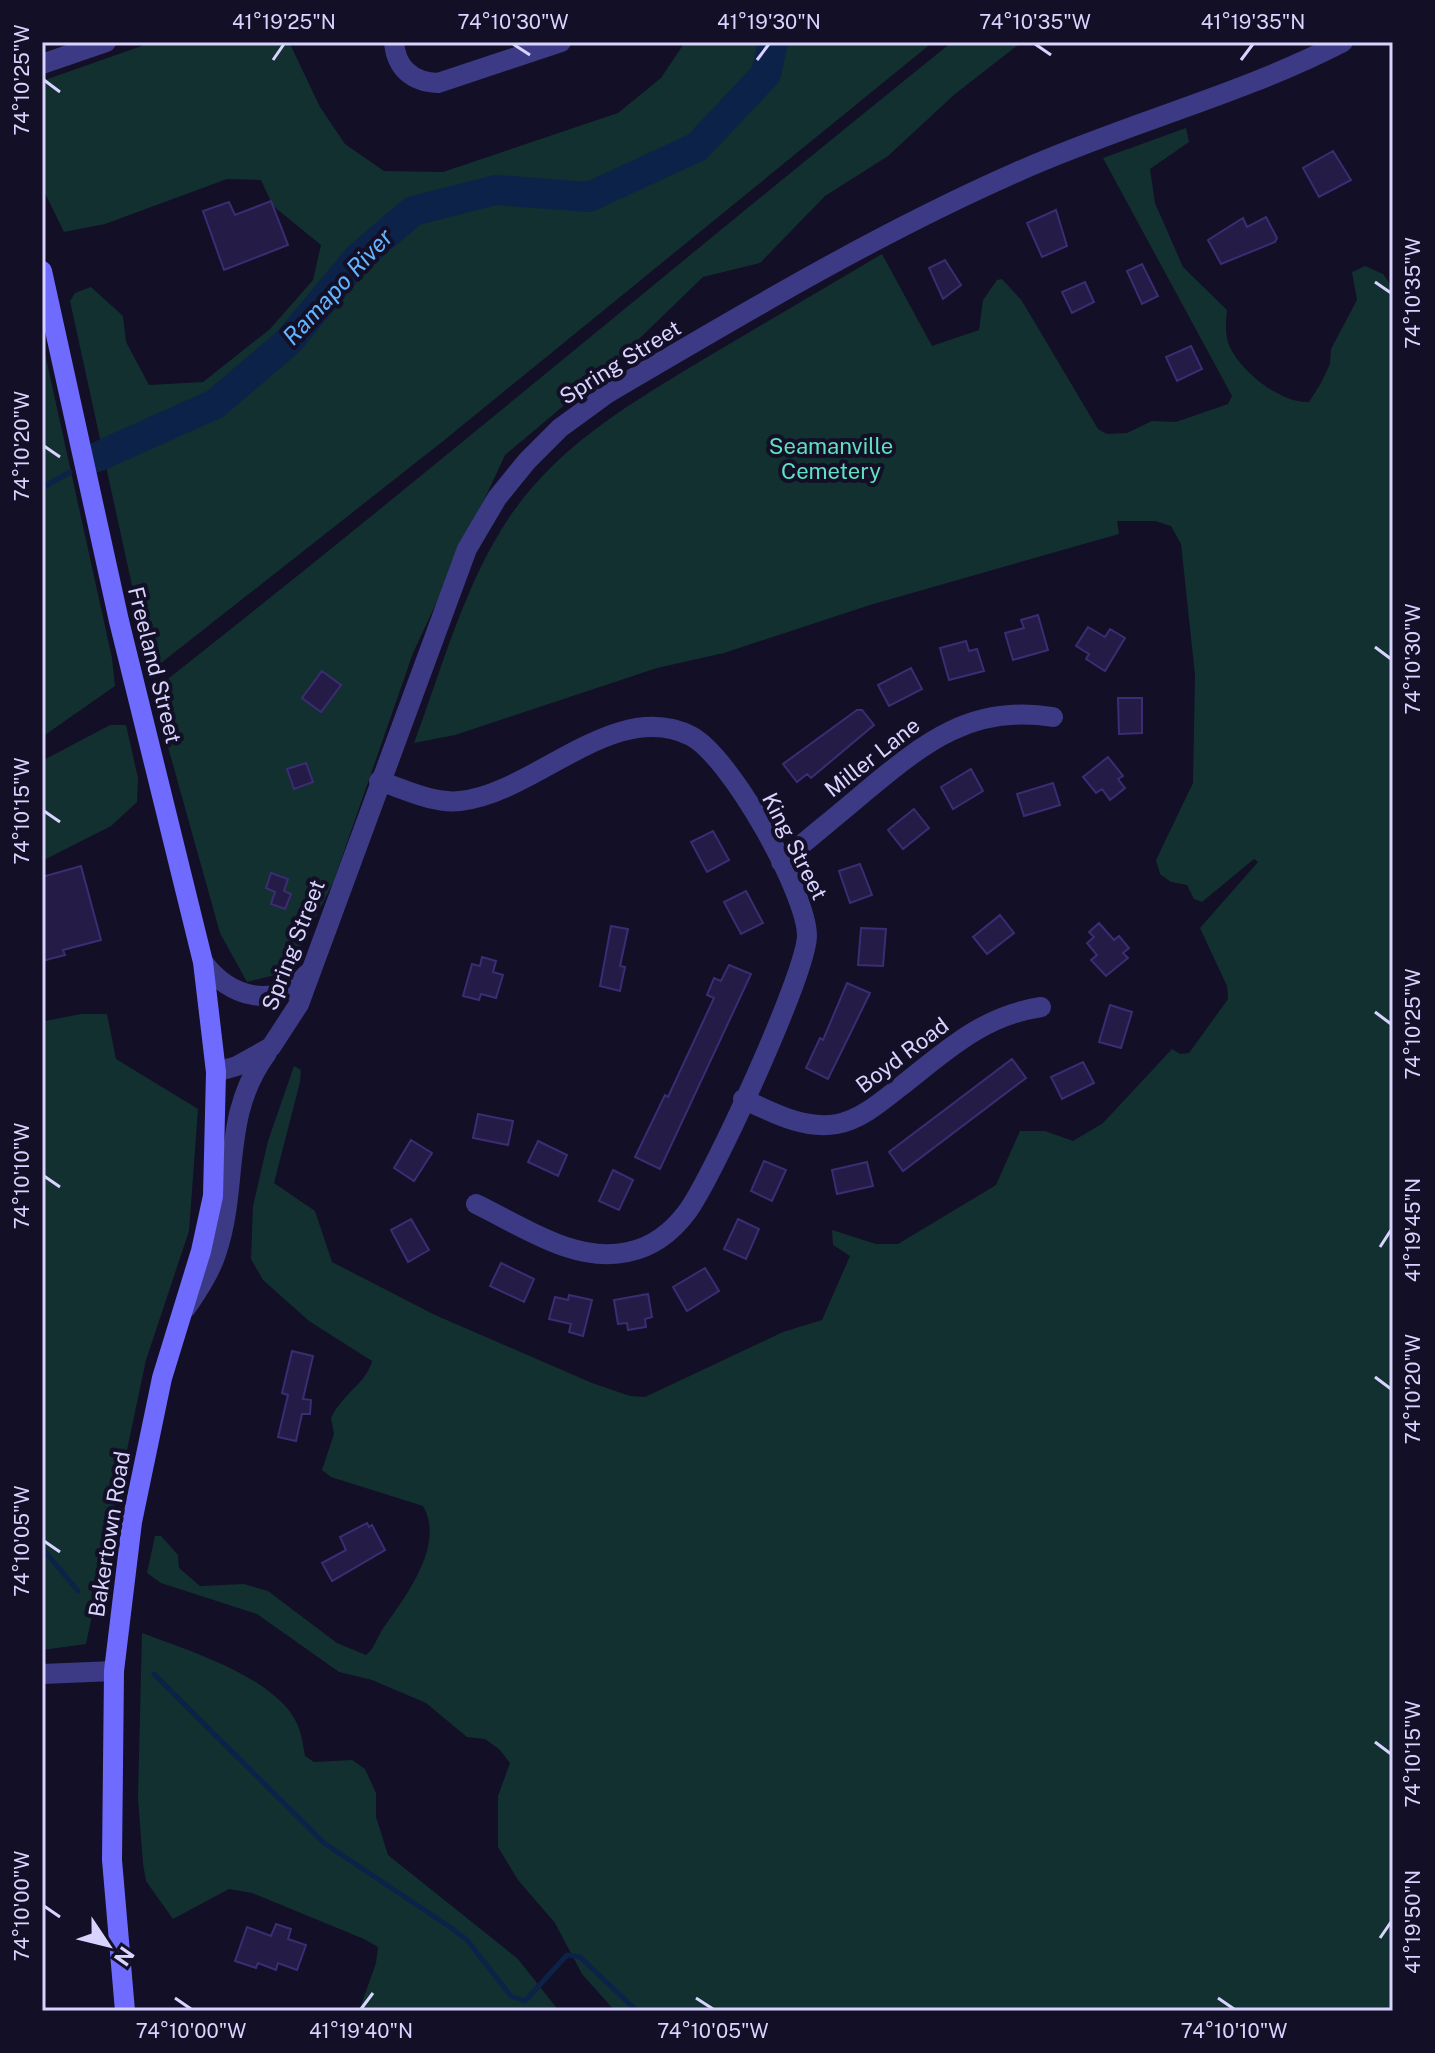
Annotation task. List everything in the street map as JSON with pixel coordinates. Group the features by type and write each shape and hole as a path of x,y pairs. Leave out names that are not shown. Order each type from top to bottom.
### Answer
{"main road":[{"name":"Freeland Street","path":"42,271 119,621 203,962 216,1072"},
{"name":"Bakertown Road","path":"125,2011 112,1860 114,1671 132,1522 162,1378 184,1311 213,1196 216,1072"}],"street":[{"path":"42,64 106,42"},
{"path":"394,42 399,65 422,82 438,83 561,42"},
{"name":"Spring Street","path":"216,1072 244,1063 271,1047 289,1024 314,965 379,781 467,549 497,498 560,428 608,393 941,206 1021,170 1239,88 1343,42"},
{"name":"Miller Lane","path":"781,862 930,739 983,719 1019,714 1053,717"},
{"name":"King Street","path":"379,781 436,800 462,801 497,790 616,734 647,727 673,729 698,740 722,761 781,862 803,911 807,938 795,981 694,1201 667,1234 648,1246 619,1254 574,1250 476,1204"},
{"path":"203,962 213,975 236,991 262,997 288,992 314,965"},
{"name":"Boyd Road","path":"743,1099 790,1120 836,1124 859,1115 885,1099 980,1027 1002,1015 1041,1007"},
{"path":"184,1311 217,1253 235,1122 249,1081 271,1047"},
{"path":"42,1674 114,1671"}],"green space":[{"path":"153,42 289,42 320,107 345,144 384,171 443,172 618,113 661,78 685,42 933,42 442,442 156,667 148,659 70,301 75,293 91,287 123,316 126,342 149,385 203,382 270,329 313,280 321,245 273,206 261,180 227,179 105,224 64,232 42,187 42,81"},
{"path":"952,42 1022,42 955,94 888,156 825,196 760,263 703,277 611,366 505,455 413,653 333,883 287,972 247,982 220,933 168,747 159,686"},
{"name":"Seamanville Cemetery","path":"1186,128 1189,142 1150,169 1155,203 1183,267 1227,310 1228,342 1249,373 1285,397 1309,402 1330,364 1331,349 1357,300 1352,272 1365,266 1383,274 1393,288 1393,2011 615,2011 582,1974 555,1923 518,1880 498,1847 498,1796 510,1763 499,1749 485,1739 467,1737 426,1703 372,1680 339,1672 257,1614 161,1583 147,1573 155,1536 161,1536 178,1555 179,1568 200,1586 244,1584 268,1591 337,1643 366,1655 411,1587 426,1554 429,1522 423,1506 331,1477 322,1470 334,1434 331,1418 365,1376 372,1361 309,1321 263,1280 251,1259 253,1206 268,1141 294,1066 301,1070 300,1082 274,1183 315,1211 332,1262 435,1315 592,1383 630,1396 645,1397 783,1332 822,1320 850,1256 833,1245 832,1230 876,1244 898,1244 996,1185 1020,1131 1045,1131 1073,1141 1103,1123 1172,1049 1180,1054 1189,1053 1228,999 1227,986 1200,928 1258,862 1254,859 1202,902 1194,899 1187,885 1171,882 1160,874 1156,860 1193,783 1195,675 1181,544 1171,526 1155,521 1117,521 1119,534 870,605 724,653 657,668 455,735 414,743 457,623 483,563 515,509 556,462 630,405 882,254 932,346 979,330 983,300 997,280 1002,279 1022,301 1098,429 1107,434 1127,433 1152,421 1176,422 1228,404 1232,396 1103,158"},
{"path":"42,340 112,658 115,686 42,737"},
{"path":"110,725 126,725 138,778 137,802 111,826 42,861 42,761"},
{"path":"81,1014 107,1014 116,1059 198,1109 189,1231 146,1360 86,1644 42,1650 42,1017 45,1021"},
{"path":"142,1633 230,1668 272,1694 288,1709 299,1729 305,1756 314,1762 352,1760 365,1769 376,1793 376,1817 388,1855 518,1959 559,2011 359,2011 376,1963 378,1947 364,1939 252,1893 229,1889 173,1919 146,1881 143,1864 138,1798"}],"building":[{"path":"1333,151 1351,180 1319,197 1303,168"},
{"path":"271,201 288,245 224,270 203,211 229,202 235,215"},
{"path":"1056,210 1067,246 1042,257 1027,223"},
{"path":"1266,217 1277,238 1275,242 1221,264 1208,240 1243,218 1247,227"},
{"path":"945,260 961,285 943,299 929,268"},
{"path":"1142,264 1158,296 1142,304 1127,271"},
{"path":"1085,282 1094,302 1072,313 1062,292"},
{"path":"1191,346 1202,369 1177,381 1166,357"},
{"path":"1038,615 1048,650 1013,660 1005,633 1024,628 1021,620"},
{"path":"1088,627 1105,637 1110,629 1125,638 1105,671 1086,659 1089,654 1076,646"},
{"path":"966,641 969,651 977,649 984,671 949,680 940,648"},
{"path":"911,668 922,689 889,706 878,685"},
{"path":"322,671 341,685 321,712 302,698"},
{"path":"1118,698 1142,698 1142,733 1119,734"},
{"path":"857,710 862,710 874,725 811,778 807,774 797,782 783,764"},
{"path":"1108,757 1123,776 1118,779 1125,788 1110,800 1102,789 1096,793 1083,777"},
{"path":"306,763 313,782 294,789 287,769"},
{"path":"971,769 983,791 953,809 941,787"},
{"path":"1053,783 1060,805 1024,816 1017,794"},
{"path":"914,809 929,828 903,849 888,830"},
{"path":"713,831 729,860 707,872 691,842"},
{"path":"860,864 872,895 850,903 839,871"},
{"path":"81,866 101,940 63,950 65,955 42,961 42,877"},
{"path":"271,873 288,879 284,891 291,894 285,909 271,904 275,892 266,888"},
{"path":"746,891 763,923 741,934 724,902"},
{"path":"1000,915 1014,933 987,954 973,937"},
{"path":"1099,923 1114,940 1119,936 1129,948 1123,953 1128,958 1106,976 1091,960 1097,955 1087,943 1094,937 1089,932"},
{"path":"611,926 628,929 620,966 625,967 620,991 600,986"},
{"path":"861,928 886,929 883,966 858,965"},
{"path":"482,957 496,961 493,972 503,975 496,998 481,994 479,1000 463,996 472,964 480,966"},
{"path":"729,965 751,974 660,1169 635,1157 665,1095 668,1097 714,998 707,995 714,978 721,981"},
{"path":"847,983 870,993 828,1079 806,1068 820,1038 823,1040"},
{"path":"1110,1005 1132,1012 1121,1048 1099,1042"},
{"path":"1012,1059 1026,1078 903,1171 889,1152"},
{"path":"1083,1062 1094,1083 1062,1099 1051,1077"},
{"path":"478,1114 513,1121 508,1145 473,1138"},
{"path":"411,1140 432,1153 414,1181 394,1168"},
{"path":"538,1141 567,1155 558,1176 528,1162"},
{"path":"764,1161 786,1170 772,1201 751,1191"},
{"path":"867,1162 873,1186 837,1194 832,1170"},
{"path":"613,1170 633,1180 619,1210 599,1201"},
{"path":"411,1219 429,1250 408,1262 391,1230"},
{"path":"738,1219 759,1229 746,1259 724,1249"},
{"path":"501,1263 534,1279 524,1302 490,1286"},
{"path":"705,1268 719,1291 687,1311 673,1287"},
{"path":"648,1294 652,1317 645,1319 646,1327 628,1330 627,1323 618,1324 614,1300"},
{"path":"569,1295 592,1300 583,1336 569,1332 571,1324 549,1319 555,1297 568,1300"},
{"path":"292,1351 313,1356 303,1399 311,1400 310,1414 302,1414 296,1441 278,1437 288,1395 282,1393"},
{"path":"367,1523 369,1527 372,1525 385,1550 332,1581 322,1563 346,1550 340,1537"},
{"path":"276,1924 291,1929 288,1939 306,1945 297,1970 278,1963 276,1970 258,1963 256,1968 235,1961 247,1927 271,1936"}],"waterway":[{"name":"Ramapo River","path":"97,457 215,404 288,342 357,259 413,211 496,190 589,197 697,147 766,74 773,42"},
{"name":"Ramapo River","path":"42,488 70,472"},
{"path":"42,1548 78,1591"},
{"path":"154,1674 324,1843 467,1940 511,1996 525,2001 567,1955 580,1957 637,2011"}]}
